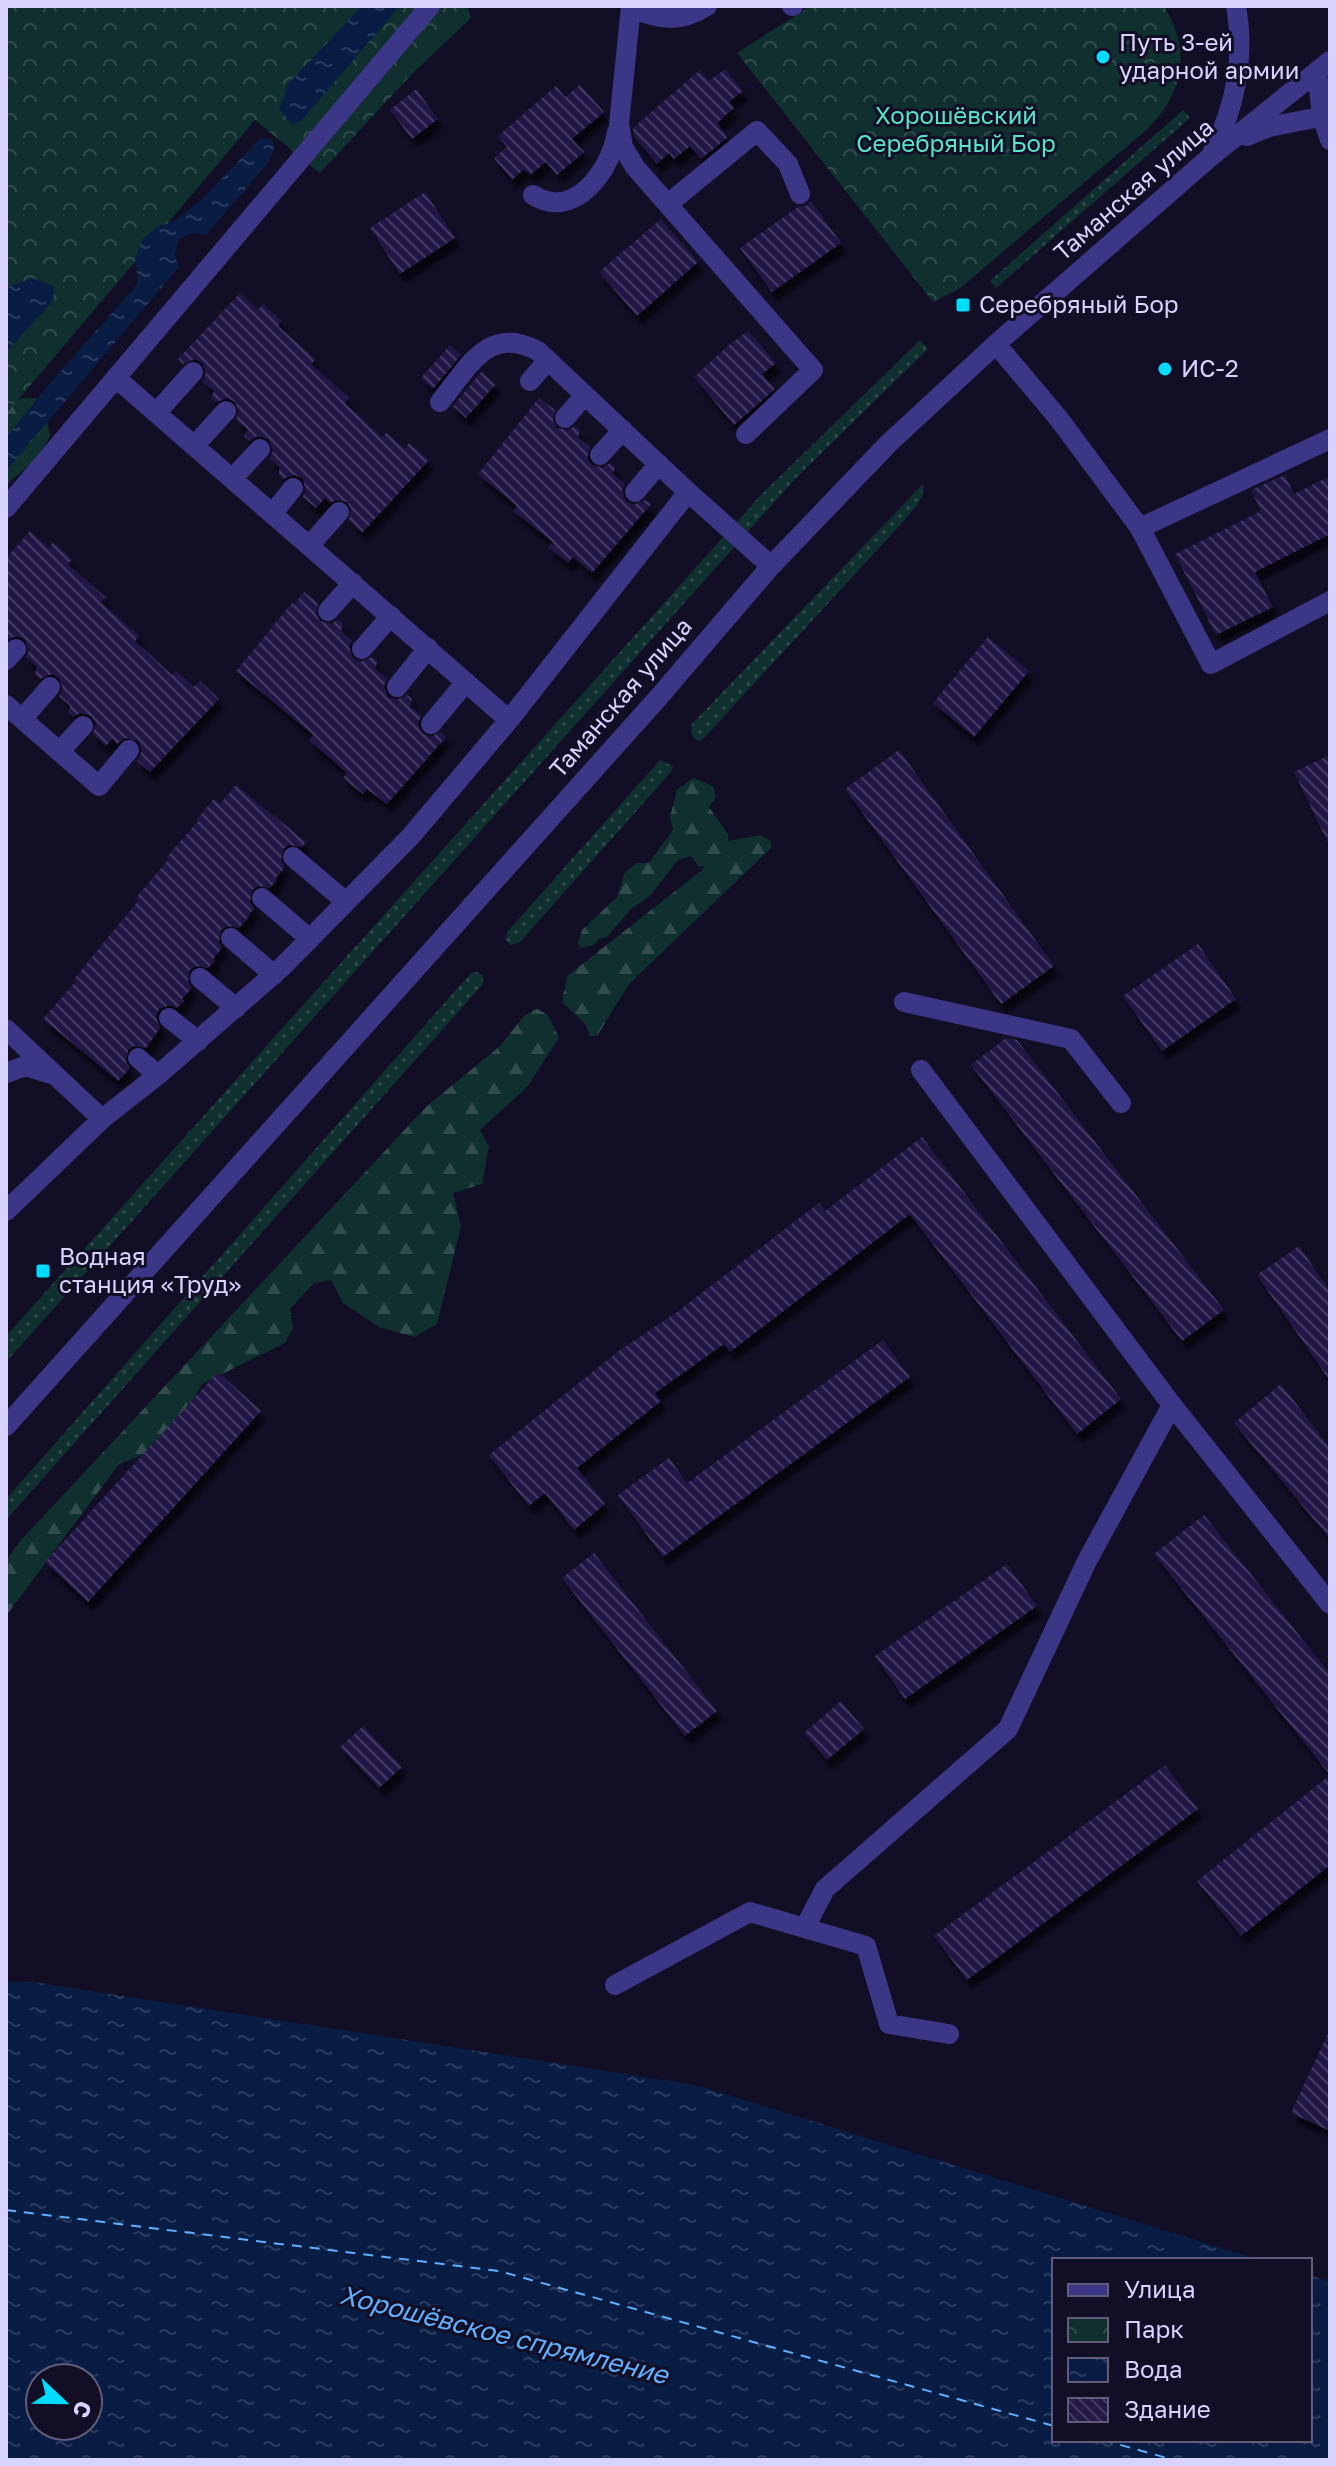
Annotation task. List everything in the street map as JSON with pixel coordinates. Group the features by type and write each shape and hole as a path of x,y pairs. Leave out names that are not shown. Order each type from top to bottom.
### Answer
{"street":[{"path":"6,508 430,6"},
{"path":"533,195 544,201 561,201 579,195 595,182 609,163 619,124 631,7 666,19 688,17 707,6"},
{"path":"1209,158 1229,111 1236,82 1240,32 1236,6"},
{"path":"1323,66 1330,140"},
{"name":"Таманская улица","path":"6,1426 658,698 771,566 889,443 996,344 1209,158 1323,66"},
{"path":"1209,158 1233,142 1269,127 1326,115"},
{"path":"619,124 620,136 629,158 813,370 746,434"},
{"path":"668,204 757,131 788,164 800,194"},
{"path":"440,402 481,353 495,343 524,343 548,360 771,566"},
{"path":"996,344 1059,419 1140,528 1211,664 1330,601"},
{"path":"530,381 548,360"},
{"path":"156,413 193,372"},
{"path":"116,378 509,720"},
{"path":"565,418 585,395"},
{"path":"194,446 226,411"},
{"path":"600,455 623,430"},
{"path":"1140,528 1330,439"},
{"path":"232,479 260,449"},
{"path":"635,492 659,464"},
{"path":"272,514 293,488"},
{"path":"6,1211 102,1119 274,975 411,836 509,720 688,492"},
{"path":"310,545 339,512"},
{"path":"328,611 353,583"},
{"path":"362,649 391,616"},
{"path":"397,687 428,648"},
{"path":"431,724 466,682"},
{"path":"22,719 50,687"},
{"path":"6,705 99,786 129,750"},
{"path":"60,751 83,726"},
{"path":"293,857 346,902"},
{"path":"262,898 310,939"},
{"path":"231,938 274,975"},
{"path":"200,978 236,1008"},
{"path":"904,1002 1071,1039 1121,1103"},
{"path":"169,1018 198,1041"},
{"path":"6,1029 102,1119"},
{"path":"138,1058 158,1075"},
{"path":"6,1073 32,1067 61,1079"},
{"path":"921,1070 1172,1405 1330,1604"},
{"path":"805,1927 825,1889 1008,1729 1087,1561 1172,1405"},
{"path":"615,1985 750,1912 866,1946 889,2024 949,2034"}],"green space":[{"path":"6,6 467,6 471,18 412,74 320,173 255,120 6,414"},
{"name":"Хорошёвский Серебряный Бор","path":"806,6 1164,6 1178,40 1180,72 1168,103 1145,131 959,289 933,302 737,53 806,9"},
{"path":"1183,110 1190,118 996,288 990,281"},
{"path":"920,340 928,349 796,478 6,1362 6,1336 760,496"},
{"path":"37,398 44,408 50,436 38,458 8,483 6,512 6,412 11,402"},
{"path":"923,484 920,500 902,523 698,741 692,734 692,724"},
{"path":"660,760 673,766 671,772 520,942 511,945 506,940 507,932"},
{"path":"693,778 713,786 716,797 709,807 728,834 728,841 761,835 771,842 771,848 629,984 597,1036 590,1036 585,1024 562,1002 567,976 705,866 699,867 691,856 678,860 651,895 631,909 606,938 600,938 594,945 581,948 578,943 582,930 617,897 625,872 637,863 649,863 673,830 670,817 677,790"},
{"path":"478,972 483,976 483,984 6,1520 6,1499 471,973"},
{"path":"537,1009 548,1015 559,1038 527,1087 480,1130 489,1146 482,1184 453,1193 461,1226 437,1324 414,1337 379,1327 343,1303 331,1280 314,1283 290,1309 293,1328 285,1343 202,1384 168,1445 119,1464 6,1616 6,1560 22,1539 427,1106 499,1047 525,1015"}],"water":[{"path":"362,6 400,6 301,121 292,124 279,110 288,84"},
{"path":"270,138 275,145 269,162 206,235 192,233 179,239 175,254 179,267 6,471 6,438 135,287 138,279 135,260 142,240 157,227 174,221 200,201 260,139"},
{"path":"32,278 55,287 52,302 6,352 6,290"},
{"name":"Хорошёвское спрямление","path":"6,1982 33,1982 696,2085 1254,2258 1052,2258 1052,2442 1312,2442 1312,2276 1330,2282 1330,2460 6,2460"}],"building":[{"path":"725,69 743,91 729,102 734,108 717,123 728,137 701,159 690,146 674,159 669,153 657,164 635,138 633,128 700,70 709,81"},
{"path":"580,85 604,112 572,139 584,152 557,175 546,162 530,175 524,169 512,180 494,158 507,147 498,136 556,86 565,97"},
{"path":"416,89 438,119 412,139 390,110"},
{"path":"425,192 455,238 400,274 370,228"},
{"path":"811,201 841,243 772,292 740,248"},
{"path":"661,219 698,262 637,316 599,272"},
{"path":"240,293 258,310 263,304 282,321 278,326 315,359 311,364 349,398 345,403 382,437 386,433 405,449 409,443 429,460 362,533 349,520 351,509 347,502 336,500 330,503 325,498 316,508 303,497 306,489 302,478 294,475 283,479 278,475 280,468 269,458 273,451 269,440 257,436 250,441 244,436 247,429 236,420 239,413 235,402 228,398 216,402 211,398 214,391 202,381 206,374 202,363 195,359 183,364 178,359"},
{"path":"748,331 776,363 762,374 775,389 734,425 694,377"},
{"path":"450,345 461,355 433,389 421,378"},
{"path":"481,372 496,384 466,418 453,406"},
{"path":"539,398 555,410 553,421 557,428 568,430 575,426 580,430 578,437 590,447 587,458 592,465 603,468 610,463 615,467 613,474 625,484 622,490 626,501 633,505 645,500 651,504 592,573 573,557 568,563 548,547 553,542 513,511 517,506 478,474"},
{"path":"1285,475 1294,494 1330,476 1330,534 1255,572 1273,607 1216,635 1175,554 1261,511 1251,490"},
{"path":"30,531 49,548 53,542 72,559 68,564 106,598 101,602 139,636 135,641 172,675 176,671 194,687 200,681 219,699 150,772 137,761 142,751 138,741 125,738 117,744 112,739 106,746 93,734 96,723 91,716 80,713 73,717 68,713 70,706 59,696 63,689 59,678 52,674 40,679 35,674 37,667 26,657 29,651 25,640 18,636 6,639 6,558"},
{"path":"304,592 318,603 316,614 320,621 331,624 338,620 343,624 341,631 352,641 349,647 353,658 360,662 372,657 377,662 375,669 387,679 384,686 388,697 396,700 407,695 412,699 410,706 421,716 418,723 422,733 430,737 441,732 446,737 387,804 367,789 363,794 343,778 347,773 309,740 313,735 236,671"},
{"path":"988,637 1029,671 974,737 933,703"},
{"path":"899,750 1054,966 1001,1004 845,789"},
{"path":"1330,755 1330,847 1294,772"},
{"path":"236,785 306,842 302,847 289,845 283,849 281,861 285,867 277,880 270,888 258,886 252,890 250,902 254,908 247,919 239,928 227,926 221,930 219,942 222,948 213,959 215,961 208,968 196,966 190,970 188,982 192,988 182,999 184,1001 177,1008 170,1005 159,1009 156,1017 160,1028 146,1048 134,1046 128,1050 126,1062 130,1068 118,1081 43,1019 138,901 135,899 197,819 214,799 220,804"},
{"path":"1198,944 1236,999 1162,1051 1123,996"},
{"path":"1006,1038 1017,1040 1224,1310 1182,1341 971,1065"},
{"path":"922,1137 1121,1399 1077,1434 910,1214 730,1352 724,1344 655,1393 661,1401 577,1468 605,1504 574,1530 545,1493 529,1506 489,1455 620,1350 677,1312 819,1203 825,1211"},
{"path":"1299,1246 1330,1291 1330,1381 1257,1275"},
{"path":"883,1340 910,1377 663,1557 618,1495 669,1458 687,1483"},
{"path":"218,1372 261,1411 88,1602 45,1562"},
{"path":"1281,1384 1330,1448 1330,1539 1234,1423"},
{"path":"1204,1515 1330,1674 1330,1775 1154,1554"},
{"path":"594,1553 717,1711 685,1736 562,1578"},
{"path":"1007,1564 1037,1606 905,1699 875,1656"},
{"path":"841,1701 864,1729 827,1760 804,1733"},
{"path":"363,1726 402,1767 379,1788 340,1747"},
{"path":"1165,1765 1198,1809 967,1980 934,1936"},
{"path":"1330,1775 1330,1865 1241,1936 1197,1881"},
{"path":"1330,2029 1330,2131 1291,2113"}],"ferry route":[{"path":"6,2210 499,2271 1052,2425"},
{"path":"1110,2442 1174,2460"}],"place":[{"name":"Путь 3-ей ударной армии","path":"1103,57"},
{"name":"Серебряный Бор","path":"963,305"},
{"name":"ИС-2","path":"1165,369"},
{"name":"Водная станция «Труд»","path":"43,1271"}]}
